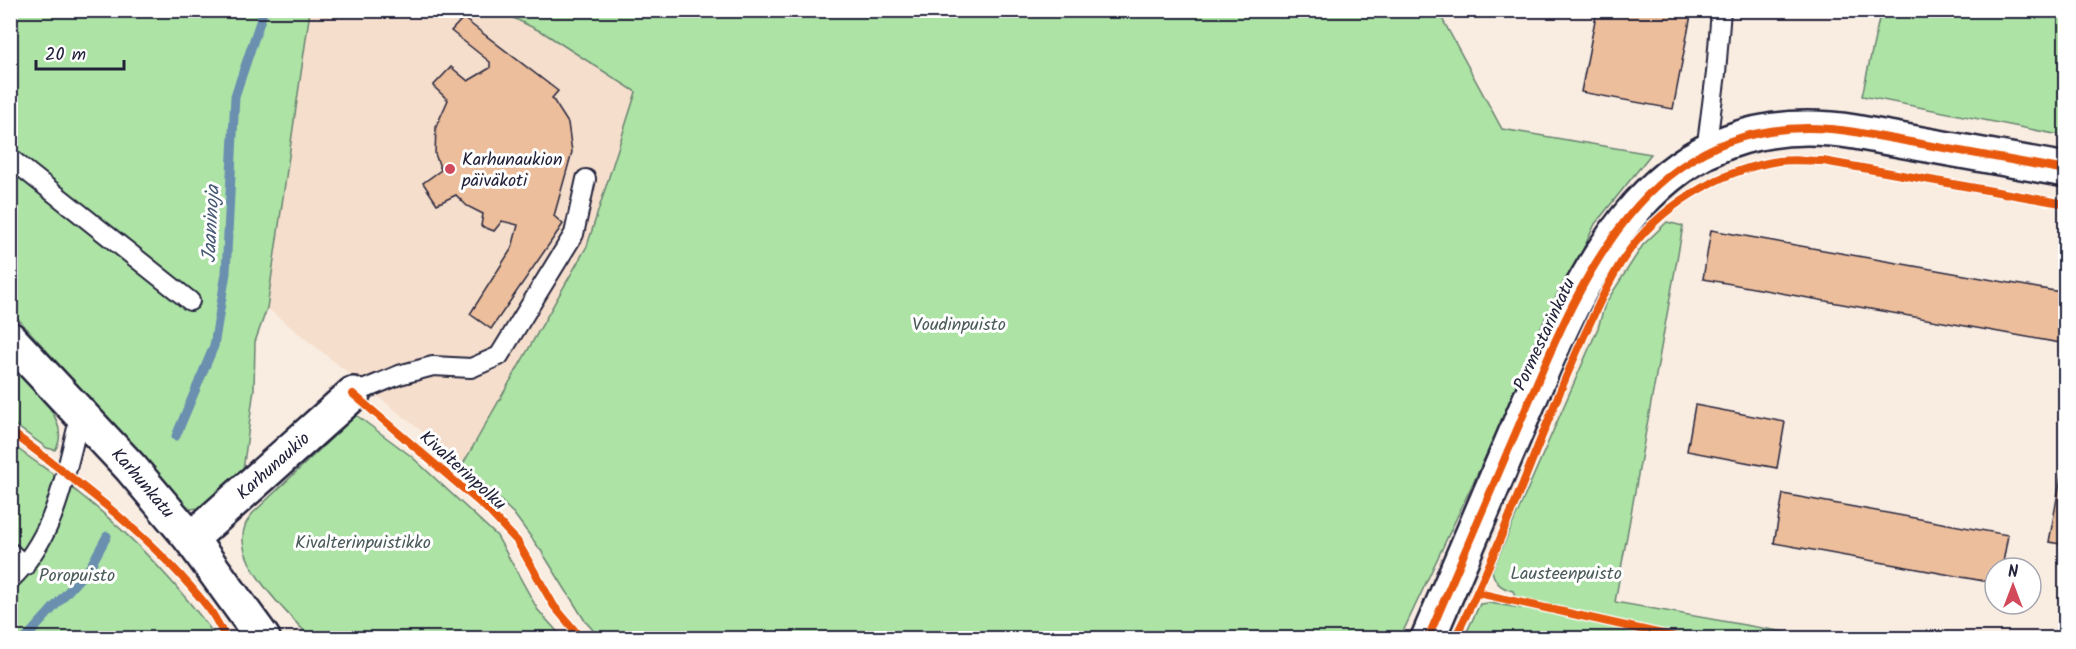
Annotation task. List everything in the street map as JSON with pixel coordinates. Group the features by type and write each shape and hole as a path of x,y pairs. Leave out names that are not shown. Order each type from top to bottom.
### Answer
{"street":[{"name":"Pormestarinkatu","path":"1428,639 1559,332 1590,272 1619,227 1650,192 1681,166 1706,151 1756,132 1799,127 1827,128 2066,170"},
{"name":"Karhunkatu","path":"10,339 81,413 191,538 262,639"},
{"name":"Karhunaukio","path":"191,538 353,394"}],"lane":[{"path":"1706,151 1721,10"},
{"path":"10,158 190,301"},
{"path":"353,394 399,375 433,366 471,368 499,356 574,234 586,179"},
{"path":"10,580 25,566 42,540 54,514 81,413"},
{"path":"10,552 25,566"}],"shaded area":[{"name":"Karhunaukion päiväkoti","path":"310,11 499,11 544,33 637,91 587,246 463,464 267,308"}],"green space":[{"path":"1881,10 2065,11 2065,136 1862,96"},
{"path":"10,11 310,11 267,308 255,342 254,389 242,478 201,508 189,509 11,311"},
{"name":"Voudinpuisto","path":"499,11 1438,11 1502,129 1651,154 1595,224 1400,638 600,638 585,621 542,552 514,514 463,464 587,246 636,92 544,33"},
{"name":"Lausteenpuisto","path":"1667,222 1683,226 1615,602 1818,638 1464,638 1480,604 1489,603 1521,608 1513,591 1499,584 1492,571 1598,328 1605,304 1643,245"},
{"path":"10,364 37,391 54,415 59,427 59,439 55,450 47,448 11,422"},
{"name":"Kivalterinpuistikko","path":"356,415 411,456 497,536 538,610 563,638 311,638 289,616 264,586 246,555 243,540 245,526 252,514"},
{"name":"Poropuisto","path":"10,443 72,488 119,527 171,580 217,638 11,638"}],"building":[{"path":"1597,10 1665,10 1691,15 1673,109 1581,92"},
{"path":"463,18 558,91 552,98 568,123 572,152 554,216 563,224 491,329 470,314 512,248 518,225 502,221 494,231 481,226 483,214 467,206 456,195 437,204 423,183 441,170 435,154 436,127 448,100 433,86 451,67 468,81 490,68 490,62 451,31"},
{"path":"1711,230 2066,293 2066,344 1703,279"},
{"path":"1695,405 1785,422 1777,468 1687,451"},
{"path":"2066,449 2066,545 2049,542"},
{"path":"1783,494 2008,535 2004,556 1983,556 1983,581 1774,543"}],"waterway":[{"name":"Jaaninoja","path":"176,436 214,346 226,273 235,96 264,10"},
{"name":"Jaaninoja","path":"26,638 90,567 107,536"}],"cycle path":[{"path":"1428,638 1570,309 1600,256 1635,208 1677,170 1726,142 1785,129 1855,132 2066,170"},
{"path":"1455,638 1492,559 1569,371 1607,287 1638,240 1654,223 1691,194 1733,173 1789,160 1823,161 2066,204"},
{"name":"Kivalterinpolku","path":"353,394 486,508 517,541 554,606 581,638"},
{"path":"10,431 90,492 141,536 189,584 210,610 226,638"},
{"path":"1478,593 1680,638"}],"place":[{"name":"Karhunaukion päiväkoti","path":"450,169"}]}
